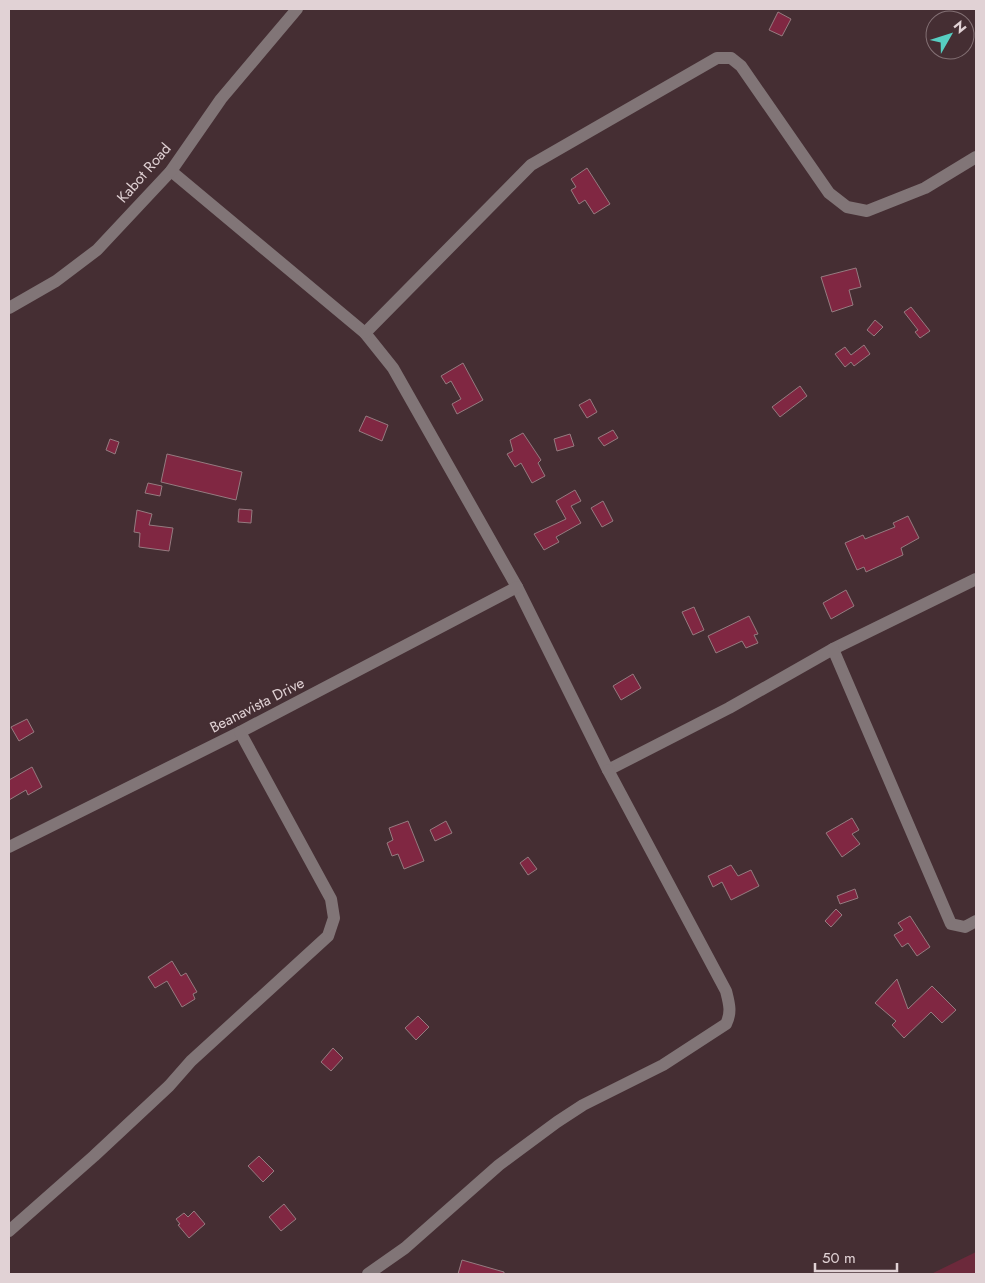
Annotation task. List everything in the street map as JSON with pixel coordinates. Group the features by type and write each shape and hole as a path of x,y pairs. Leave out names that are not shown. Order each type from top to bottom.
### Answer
{"street":[{"name":"Kabot Road","path":"9,308 56,281 97,250 171,171 221,99 297,9"},
{"path":"366,333 531,164 717,58 731,58 741,66 829,193 847,207 867,211 925,188 976,157"},
{"path":"171,171 366,333 393,368 516,587 608,770 726,991 729,1018 726,1024 663,1065 583,1105 557,1122 498,1165 405,1248 368,1274"},
{"path":"608,770 729,708 833,649 976,579"},
{"name":"Beanavista Drive","path":"9,847 240,732 516,587"},
{"path":"833,649 951,924 964,927 976,922"},
{"path":"9,1231 170,1086 191,1061 328,936 334,918 331,899 240,732"}],"shaded area":[{"path":"976,1252 976,1274 931,1274"}],"building":[{"path":"778,12 791,19 782,36 769,30"},
{"path":"587,168 610,204 594,214 585,200 579,204 571,190 576,187 571,179"},
{"path":"856,268 861,287 849,290 853,305 832,312 821,277"},
{"path":"911,307 930,331 920,338 915,332 918,330 904,312"},
{"path":"875,320 883,327 874,336 867,330"},
{"path":"864,345 870,354 854,366 851,362 845,367 835,354 845,347 851,355"},
{"path":"463,363 483,400 457,414 452,404 461,399 451,381 446,384 441,376"},
{"path":"800,386 807,396 780,417 772,407"},
{"path":"590,399 597,412 587,418 579,405"},
{"path":"366,416 388,425 382,441 359,431"},
{"path":"613,430 618,438 604,446 598,438"},
{"path":"523,433 541,460 538,463 545,476 532,483 521,463 515,467 507,454 513,451 510,440"},
{"path":"570,434 574,446 557,451 554,439"},
{"path":"110,439 119,442 115,454 106,450"},
{"path":"167,454 242,472 236,500 161,482"},
{"path":"148,483 162,486 160,496 145,493"},
{"path":"575,490 581,501 571,506 581,523 556,537 559,542 544,550 534,534 566,519 556,501"},
{"path":"603,501 613,521 602,527 591,508"},
{"path":"239,509 252,510 251,523 238,522"},
{"path":"137,510 152,514 149,525 173,528 169,551 139,547 140,533 134,532"},
{"path":"908,516 919,538 901,548 903,555 866,572 864,567 857,570 845,543 863,535 865,539 895,527 893,523"},
{"path":"846,590 854,606 831,619 823,603"},
{"path":"694,607 704,630 693,635 682,612"},
{"path":"749,616 758,634 754,635 758,643 746,648 742,641 716,653 708,636"},
{"path":"633,674 641,688 621,700 613,686"},
{"path":"27,719 34,732 19,741 11,727"},
{"path":"32,767 42,787 28,795 26,790 9,800 9,780"},
{"path":"852,818 859,830 852,834 860,844 842,857 826,833"},
{"path":"408,821 424,861 404,869 398,854 392,856 387,843 393,840 389,828"},
{"path":"446,821 452,833 435,841 430,830"},
{"path":"528,857 537,869 528,875 520,863"},
{"path":"731,865 738,876 751,870 759,886 731,900 722,882 713,887 708,876"},
{"path":"855,889 858,898 840,904 837,896"},
{"path":"836,909 842,915 831,927 825,921"},
{"path":"910,916 930,947 917,956 908,943 902,947 894,935 903,930 898,923"},
{"path":"172,961 181,976 186,973 197,992 193,994 195,999 182,1007 167,981 155,988 148,977"},
{"path":"897,979 908,1009 932,986 956,1010 942,1023 931,1012 904,1038 892,1025 896,1021 875,1003"},
{"path":"418,1016 429,1027 416,1040 405,1028"},
{"path":"333,1048 343,1058 331,1071 321,1062"},
{"path":"259,1156 274,1171 263,1182 248,1166"},
{"path":"284,1204 296,1219 281,1231 269,1217"},
{"path":"194,1211 205,1224 189,1238 178,1225 180,1224 176,1219 184,1213 188,1217"},
{"path":"462,1260 504,1272 504,1274 458,1274"}]}
